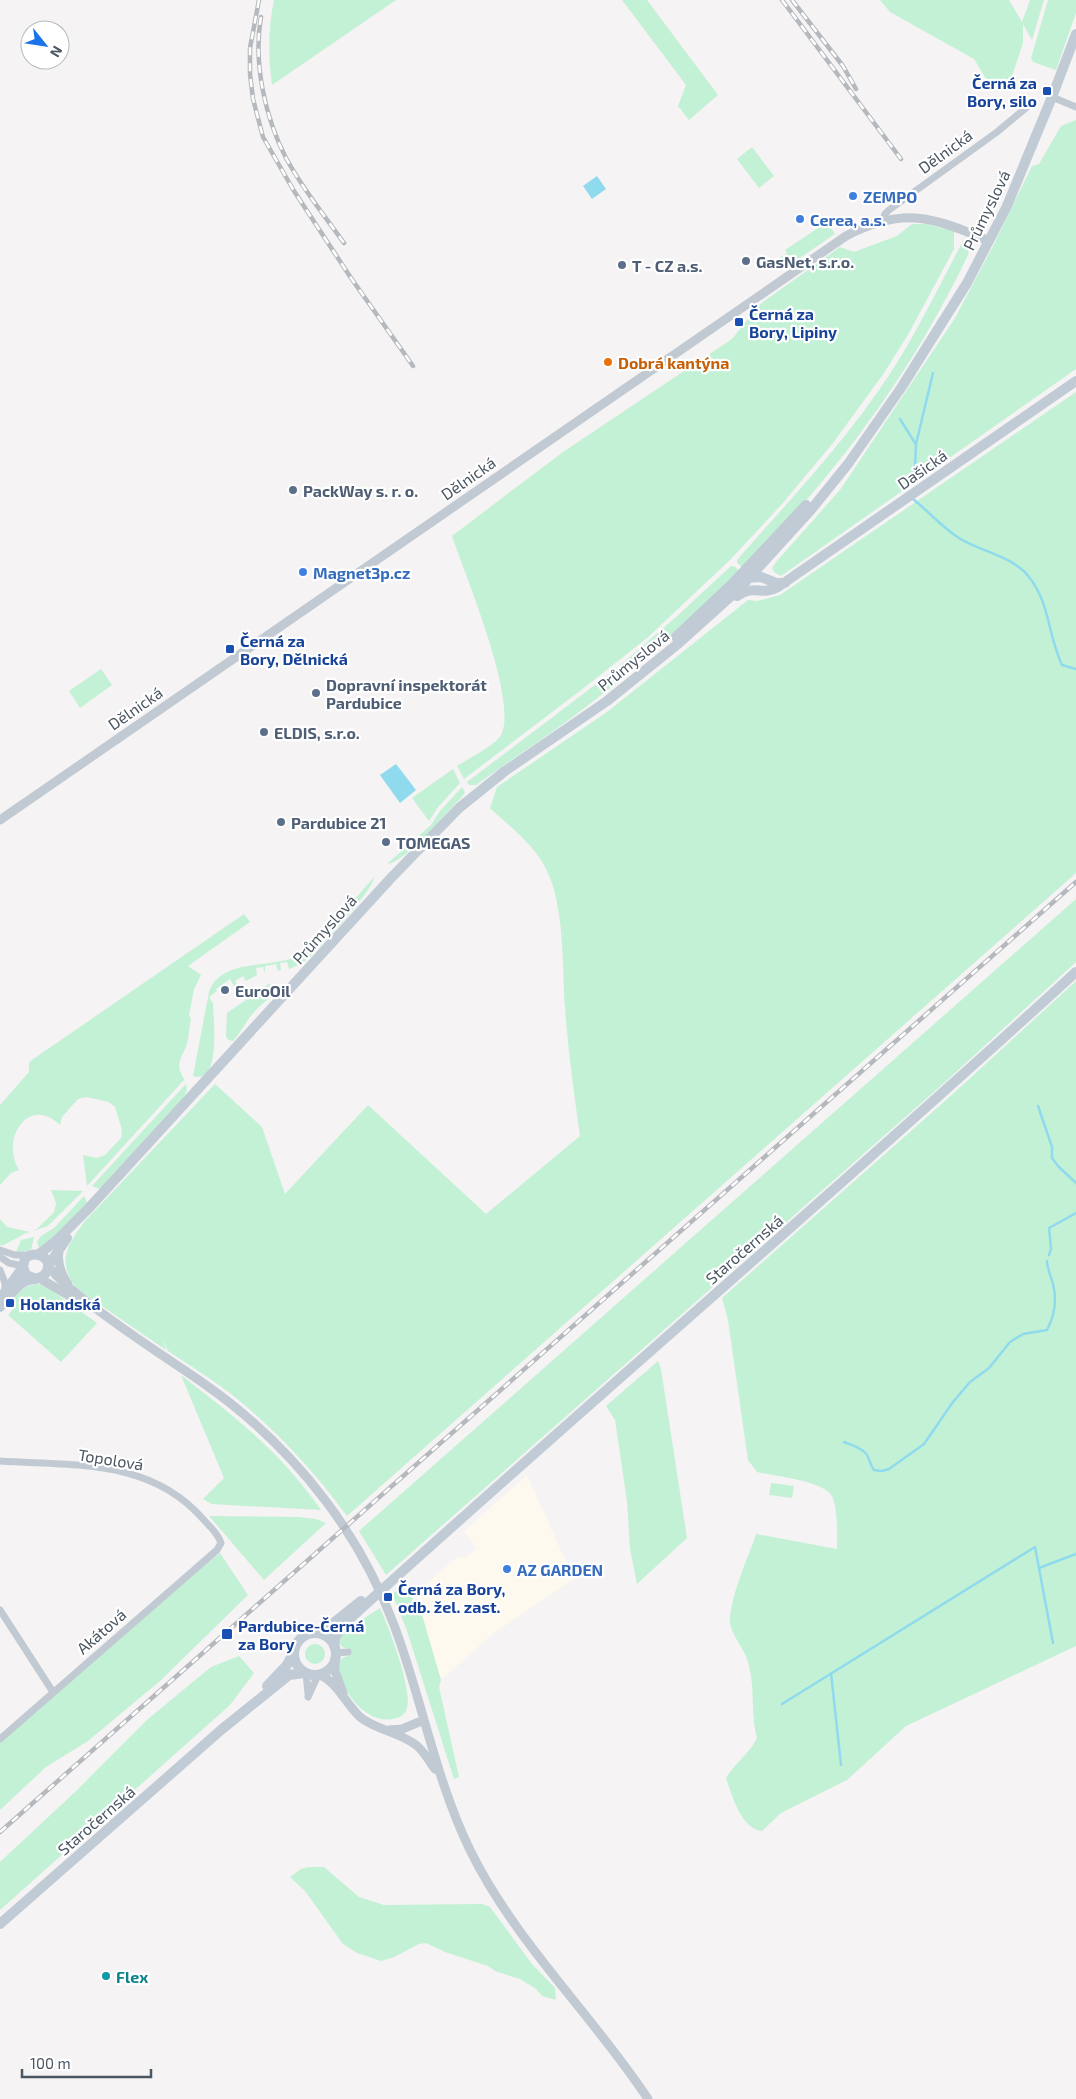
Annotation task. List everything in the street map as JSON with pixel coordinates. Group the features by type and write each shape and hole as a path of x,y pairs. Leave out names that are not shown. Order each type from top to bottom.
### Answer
{"main road":[{"name":"Průmyslová","path":"540,748 622,684 733,583 764,563 835,480 901,388 953,308 990,241 1013,191 1076,34"},
{"name":"Dašická","path":"715,611 747,590 769,591 786,582 1076,381"},
{"name":"Průmyslová","path":"34,1254 56,1241 88,1209 454,812 486,786 607,701 715,611 752,570 774,540 841,465 901,388"},
{"path":"764,563 762,572 767,579"},
{"path":"747,574 776,583 786,582"},
{"path":"747,574 751,584 758,589"},
{"name":"Staročernská","path":"335,1653 335,1638 343,1625 949,1088 1076,972"},
{"name":"Průmyslová","path":"48,1266 88,1209"},
{"path":"0,1307 21,1284 38,1279 46,1272 48,1266 45,1258 34,1254 25,1258 23,1267 2,1298"},
{"path":"23,1267 26,1275 38,1279"},
{"name":"Staročernská","path":"310,1633 335,1622 430,1546"},
{"path":"310,1633 330,1638 335,1653 329,1670 319,1675 305,1673 295,1662 294,1649 300,1639 310,1633"},
{"name":"Staročernská","path":"211,1739 285,1668 291,1659 294,1649"},
{"name":"Staročernská","path":"0,1924 211,1739 289,1675 297,1672 305,1673"}],"street":[{"path":"1052,97 1076,107"},
{"name":"Dělnická","path":"883,220 889,210 997,132 1028,107"},
{"name":"Dělnická","path":"0,820 835,243 859,229 883,220 904,217 926,218 990,241"},
{"path":"61,1246 58,1257 62,1271 68,1284 75,1292"},
{"path":"0,1250 15,1255 34,1254"},
{"path":"0,1257 10,1263 23,1267"},
{"path":"48,1266 58,1278 104,1315 216,1392 258,1427 288,1456 334,1512 365,1560 389,1612 424,1720 439,1774 470,1850 491,1887 546,1966 606,2040 648,2099"},
{"path":"0,1270 5,1283 2,1298"},
{"path":"38,1279 104,1315"},
{"name":"Topolová","path":"0,1461 106,1468 143,1477 165,1487 192,1507 217,1535 221,1544"},
{"name":"Akátová","path":"0,1739 221,1544"},
{"path":"0,1610 53,1692"},
{"path":"347,1703 335,1671 335,1653 348,1652"},
{"path":"305,1673 308,1697 319,1675 329,1680 347,1703 366,1722 415,1744 439,1774"},
{"path":"383,1729 402,1729 424,1720"}],"shaded area":[{"name":"AZ GARDEN","path":"527,1475 574,1579 494,1633 441,1680 416,1593 458,1556 465,1558 477,1548 464,1531"}],"green space":[{"path":"274,0 396,0 272,85 269,42"},
{"path":"622,0 647,0 718,95 689,120 678,106 686,85"},
{"path":"880,0 1009,0 1022,22 1030,0 1044,0 1032,40 1023,24 1023,43 1010,82 994,92 974,59 890,12"},
{"path":"1048,0 1076,0 1076,13 1056,70 1033,62 1031,58"},
{"path":"1076,120 1076,369 781,576 774,572 772,568 776,562 840,490 955,318 1032,166 1039,164 1061,126"},
{"path":"752,147 774,176 759,188 737,159"},
{"path":"827,222 835,234 785,268 780,269 768,265 787,253 785,250"},
{"path":"912,224 926,224 954,231 954,249 909,333 884,373 833,443 782,504 730,560 647,638 464,779 457,766 499,738 504,723 503,699 489,639 452,536 563,452 732,339 749,318 752,310 840,247 854,252 897,236"},
{"path":"965,237 969,248 968,255 946,298 897,381 840,460 777,533 743,568 737,563 737,560 846,435 885,381 919,325"},
{"path":"1076,392 1076,873 347,1516 293,1451 247,1407 216,1383 168,1351 163,1340 166,1350 77,1289 67,1270 66,1262 66,1254 73,1238 85,1221 215,1084 262,1127 285,1194 368,1105 486,1214 580,1136 568,1040 562,937 557,900 546,869 535,851 490,808 497,787 607,712 748,600 757,601 780,595"},
{"path":"731,566 740,571 692,618 641,663 558,728 476,785 469,785 467,782 616,669"},
{"path":"101,669 112,685 80,708 69,691"},
{"path":"453,769 460,783 438,807 429,821 412,798"},
{"path":"462,787 465,792 461,798 425,836 404,855 387,864 431,825 440,811"},
{"path":"374,877 372,884 357,905 307,960 289,969 287,962 280,963 281,970 278,971 276,964 265,966 265,973 263,967 256,968 257,975 246,981 243,976 235,981 238,986 235,988 230,979 216,989 217,991 209,997 213,1003 214,1022 212,1061 208,1070 202,1076 193,1076 209,992 215,981 223,974 234,969 282,961 302,953 324,935"},
{"path":"1076,899 1076,962 944,1083 386,1575 359,1531"},
{"path":"244,914 250,922 188,966 201,975 194,989 189,1015 191,1019 188,1040 179,1067 185,1080 87,1186 83,1155 97,1158 105,1155 121,1138 122,1130 115,1107 109,1102 86,1097 78,1099 62,1117 60,1125 48,1117 37,1115 28,1118 20,1125 15,1134 14,1158 19,1170 11,1173 0,1185 0,1105 29,1072 29,1062"},
{"path":"1076,981 1076,1646 906,1726 847,1780 781,1813 762,1831 755,1829 748,1824 738,1810 726,1778 757,1738 750,1669 730,1623 734,1596 756,1534 837,1549 836,1517 835,1504 829,1492 811,1483 757,1472 748,1460 728,1320 722,1298 954,1093"},
{"path":"269,984 276,986 278,993 254,1013 233,1041 228,1040 226,1036 227,1013"},
{"path":"186,1084 187,1090 184,1097 100,1189 92,1186"},
{"path":"51,1190 83,1191 48,1226 30,1232 37,1229 54,1212 56,1203"},
{"path":"84,1196 87,1203 65,1228 39,1248 37,1242 41,1236 54,1228"},
{"path":"0,1219 7,1227 30,1232 2,1246 0,1244"},
{"path":"34,1237 31,1250 16,1252 21,1240"},
{"path":"38,1284 47,1287 97,1323 61,1362 8,1315 15,1307 10,1302 16,1295 26,1287"},
{"path":"658,1361 661,1369 687,1538 637,1584 630,1549 627,1501 615,1420 606,1406"},
{"path":"181,1375 256,1436 290,1470 321,1510 212,1504 203,1499 224,1478"},
{"path":"771,1483 794,1486 792,1498 769,1495"},
{"path":"209,1516 299,1517 316,1519 326,1523 264,1580"},
{"path":"220,1553 248,1595 160,1681 88,1741 46,1767 0,1810 0,1742 185,1580"},
{"path":"402,1589 408,1593 420,1608 441,1680 439,1687 459,1777 454,1779 406,1628 393,1596 394,1592"},
{"path":"380,1608 389,1629 407,1691 408,1703 406,1711 400,1717 393,1719 375,1717 359,1706 346,1690 339,1670 341,1659 349,1656 348,1648 344,1648 339,1644 339,1640 349,1623 352,1626"},
{"path":"315,1644 322,1647 325,1654 322,1661 315,1664 308,1661 305,1654 308,1647"},
{"path":"239,1656 254,1673 230,1705 0,1910 0,1862 74,1793 148,1719 211,1667"},
{"path":"324,1867 359,1897 384,1905 482,1904 490,1907 532,1964 555,1988 556,2000 542,1996 536,1989 520,1979 445,1952 426,1943 419,1944 394,1957 381,1961 357,1953 343,1944 305,1891 290,1877 301,1869"}],"water":[{"path":"597,176 606,189 592,199 583,186"},
{"path":"396,764 416,790 400,803 380,775"}],"waterway":[{"path":"906,490 915,468 916,444 933,373"},
{"path":"900,419 915,443"},
{"path":"913,499 959,538 1006,559 1029,577 1041,598 1062,665 1076,669"},
{"path":"1038,1106 1052,1147 1052,1158 1076,1183"},
{"path":"1049,1255 1051,1249 1049,1228 1076,1213"},
{"path":"844,1442 863,1450 874,1470 882,1471 889,1469 924,1444 953,1402 970,1382 989,1368 1010,1342 1023,1334 1047,1330 1052,1319 1055,1302 1047,1261"},
{"path":"782,1704 1035,1547 1053,1643"},
{"path":"1039,1568 1076,1554"},
{"path":"831,1673 841,1765"}],"railway":[{"path":"259,0 250,48 250,74 253,99 263,137 294,191 351,278 413,366"},
{"path":"782,0 901,159"},
{"path":"792,0 843,66 856,89"},
{"path":"261,17 259,35 260,71 272,125 292,169 344,243"},
{"path":"0,1832 1076,882"}],"place":[{"name":"Černá za Bory, silo","path":"1047,91"},
{"name":"ZEMPO","path":"853,196"},
{"name":"Cerea, a.s.","path":"800,219"},
{"name":"GasNet, s.r.o.","path":"746,261"},
{"name":"T - CZ a.s.","path":"622,265"},
{"name":"Černá za Bory, Lipiny","path":"739,322"},
{"name":"Dobrá kantýna","path":"608,362"},
{"name":"PackWay s. r. o.","path":"293,490"},
{"name":"Magnet3p.cz","path":"303,572"},
{"name":"Černá za Bory, Dělnická","path":"230,649"},
{"name":"Dopravní inspektorát Pardubice","path":"316,693"},
{"name":"ELDIS, s.r.o.","path":"264,732"},
{"name":"Pardubice 21","path":"281,822"},
{"name":"TOMEGAS","path":"386,842"},
{"name":"EuroOil","path":"225,990"},
{"name":"Holandská","path":"10,1303"},
{"name":"AZ GARDEN","path":"507,1569"},
{"name":"Černá za Bory, odb. žel. zast.","path":"388,1597"},
{"name":"Pardubice-Černá za Bory","path":"227,1634"},
{"name":"Flex","path":"106,1976"}]}
